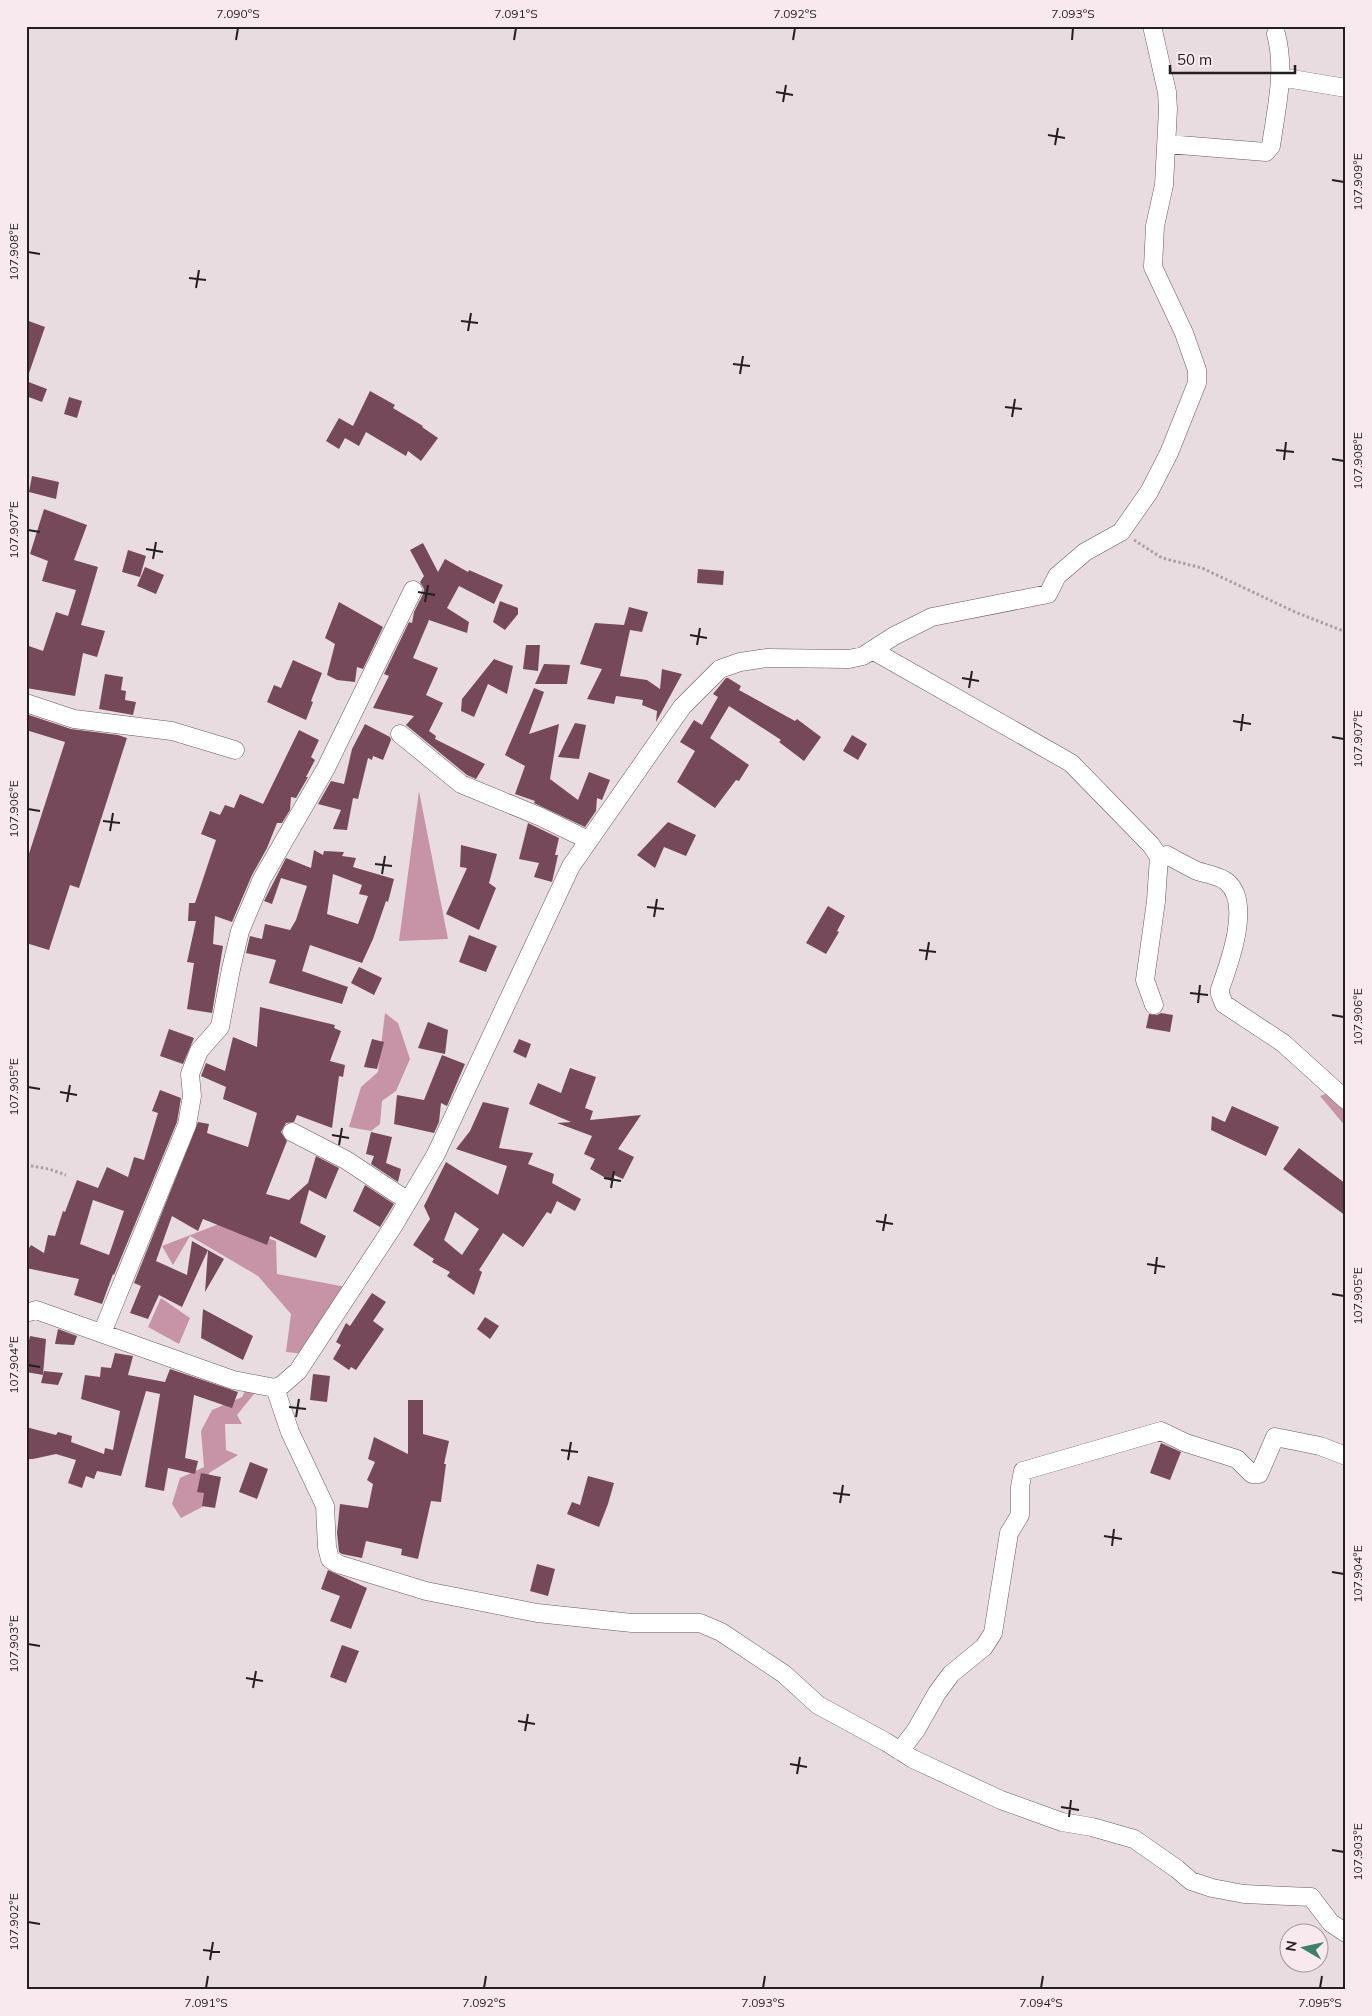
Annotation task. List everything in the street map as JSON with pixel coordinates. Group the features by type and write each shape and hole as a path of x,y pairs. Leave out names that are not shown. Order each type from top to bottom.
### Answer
{"street":[{"path":"26,1313 36,1310 233,1380 275,1388 282,1386 298,1371 315,1348 408,1202 440,1146 571,866 682,707 720,669 740,662 767,658 849,659 863,656 894,636 932,617 1048,594 1057,576 1085,552 1121,532 1153,485 1169,453 1197,383 1197,370 1187,342 1154,267 1155,226 1164,185 1167,144 1167,92 1152,26"},
{"path":"1167,144 1266,152 1271,146 1280,77 1280,50 1276,34"},
{"path":"1280,77 1346,88"},
{"path":"102,1333 187,1125 192,1096 190,1074 199,1051 220,1027 240,931 262,878 326,768 414,590"},
{"path":"875,648 1071,763 1151,845 1159,857 1156,901 1145,980 1154,1005"},
{"path":"26,703 74,719 172,731 235,750"},
{"path":"400,734 460,784 541,817 588,840"},
{"path":"1159,857 1167,855 1194,869 1227,882 1234,893 1239,912 1234,949 1220,989 1224,1004 1283,1043 1346,1100"},
{"path":"292,1132 346,1160 408,1202"},
{"path":"275,1388 290,1432 325,1506 327,1547 330,1559 338,1564 426,1591 537,1613 632,1623 700,1623 721,1632 784,1674 818,1705 913,1759 1001,1800 1062,1822 1092,1827 1134,1840 1177,1868 1191,1881 1212,1888 1244,1894 1311,1898 1331,1923 1346,1933"},
{"path":"900,1751 916,1730 951,1674 984,1647 993,1633 1009,1533 1020,1515 1020,1486 1023,1471 1161,1431 1186,1443 1237,1458 1252,1474 1260,1474 1275,1437 1320,1446 1346,1456"}],"path":[{"path":"1121,532 1162,558 1202,568 1295,612 1346,632"},
{"path":"26,1165 49,1169 66,1175"}],"shaded area":[{"path":"419,791 448,939 399,941"},
{"path":"385,1013 398,1023 410,1059 396,1091 382,1101 380,1124 371,1131 349,1127 361,1087 378,1072"},
{"path":"1346,1087 1346,1127 1320,1096"},
{"path":"224,1222 276,1241 277,1274 346,1287 306,1354 286,1352 291,1314 258,1276 190,1236 173,1265 162,1246"},
{"path":"161,1298 190,1318 179,1344 148,1327"},
{"path":"247,1387 258,1389 237,1415 242,1424 225,1424 226,1450 238,1455 209,1473 204,1506 181,1518 172,1504 180,1478 204,1467 201,1431 212,1410 242,1397"}],"building":[{"path":"26,320 45,327 28,376 26,375"},
{"path":"26,381 47,389 42,402 26,396"},
{"path":"370,391 395,405 393,408 423,426 438,438 421,461 408,451 406,456 366,432 359,446 345,438 339,449 326,441 339,418 353,426"},
{"path":"69,397 82,401 77,418 64,414"},
{"path":"32,476 59,482 56,499 29,492"},
{"path":"44,509 87,525 74,560 98,567 81,625 105,631 97,657 83,653 75,696 26,688 26,645 43,651 56,612 68,616 76,590 42,581 48,561 30,554"},
{"path":"423,543 438,572 445,559 468,572 469,570 503,585 494,604 459,586 447,608 469,622 467,633 429,620 413,658 438,668 426,695 443,703 429,731 436,736 435,739 485,764 476,779 467,775 406,725 414,716 373,708 389,676 384,674 409,622 412,623 414,612 423,594 424,589 420,582 424,576 410,550"},
{"path":"128,550 146,556 140,577 122,572"},
{"path":"145,567 164,575 156,594 137,586"},
{"path":"698,569 724,571 723,585 697,583"},
{"path":"500,601 518,608 518,614 505,630 493,622"},
{"path":"339,602 383,627 363,669 357,667 355,682 337,680 327,675 335,644 325,638"},
{"path":"629,607 648,612 642,632 630,630 620,676 647,680 660,689 662,669 682,674 656,722 657,711 642,705 643,700 616,696 614,704 587,699 602,669 580,664 595,623 624,625"},
{"path":"526,645 540,645 538,671 523,669"},
{"path":"494,659 513,666 507,694 488,684 474,717 461,711 462,699"},
{"path":"293,660 322,673 306,720 267,702 274,685 281,688"},
{"path":"544,664 570,665 567,684 535,684"},
{"path":"105,674 123,677 121,690 126,691 125,700 136,702 133,715 99,709"},
{"path":"726,678 741,686 739,690 795,721 797,719 821,737 804,761 779,742 781,740 729,706 710,738 749,765 739,781 736,780 715,808 677,782 695,751 680,742 694,720 702,725 718,697 713,694"},
{"path":"534,688 544,692 529,734 559,724 550,779 578,800 589,772 610,780 602,800 597,798 596,811 585,827 534,803 535,801 515,794 525,766 505,755"},
{"path":"26,714 71,729 118,735 127,738 79,888 70,885 49,950 26,943 26,863 65,742 26,730"},
{"path":"575,723 586,725 579,759 558,757"},
{"path":"365,724 390,737 391,740 383,760 373,756 372,760 368,758 358,799 353,798 347,830 333,829 341,810 318,804 331,781 344,784 352,749"},
{"path":"299,730 319,740 311,757 315,760 296,798 291,797 290,810 282,823 277,823 232,922 215,916 213,944 223,946 212,1013 187,1009 194,963 187,962 196,921 188,921 189,903 195,903 216,840 201,834 210,811 220,815 225,805 234,808 240,794 263,804"},
{"path":"852,735 867,744 858,760 843,751"},
{"path":"668,822 696,835 686,856 664,847 655,868 637,855"},
{"path":"528,823 559,838 555,855 558,855 552,882 534,877 539,863 519,859"},
{"path":"461,845 497,854 489,883 496,888 479,930 446,914 467,868 460,867"},
{"path":"314,850 323,855 324,851 344,852 342,856 356,858 353,867 394,879 388,902 386,901 373,939 362,963 310,945 302,971 348,987 342,1004 269,983 276,960 246,953 250,936 262,939 265,924 290,930 296,920 307,886 281,878 272,904 264,901 286,858 311,868","holes":["333,874 362,885 359,894 368,896 358,924 327,914"]},
{"path":"828,906 845,916 837,931 839,932 826,954 806,943"},
{"path":"469,935 497,946 486,972 459,962"},
{"path":"359,967 382,978 374,995 351,983"},
{"path":"260,1007 335,1025 334,1028 341,1031 330,1061 345,1065 343,1077 339,1076 332,1128 297,1115 294,1122 286,1123 281,1132 287,1141 266,1194 289,1200 308,1183 316,1156 339,1168 326,1199 309,1190 300,1223 326,1236 316,1258 270,1236 267,1245 203,1219 198,1231 172,1216 156,1261 187,1275 192,1241 208,1250 182,1307 159,1295 148,1319 130,1313 141,1286 134,1283 198,1122 209,1124 207,1133 248,1147 257,1113 223,1099 226,1087 201,1076 206,1063 225,1071 233,1037 257,1047"},
{"path":"1161,1013 1173,1015 1170,1032 1146,1028 1149,1014 1157,1015"},
{"path":"428,1022 448,1030 445,1054 418,1048"},
{"path":"169,1029 194,1038 183,1064 160,1056"},
{"path":"372,1039 384,1042 377,1069 364,1067"},
{"path":"519,1039 531,1044 526,1058 513,1052"},
{"path":"442,1055 465,1064 447,1106 441,1103 439,1122 434,1133 394,1124 397,1095 424,1100"},
{"path":"570,1068 596,1077 585,1108 593,1111 590,1120 641,1115 618,1149 634,1157 623,1179 614,1175 611,1181 590,1169 595,1159 584,1154 592,1136 557,1123 571,1122 529,1104 538,1083 561,1093"},
{"path":"160,1090 181,1098 177,1122 102,1304 74,1295 79,1279 26,1268 26,1253 31,1245 44,1253 48,1235 55,1236 63,1211 65,1212 77,1180 98,1188 107,1167 128,1177 134,1157 144,1160 158,1113 152,1111","holes":["93,1200 124,1211 109,1255 80,1244"]},
{"path":"483,1102 509,1108 499,1148 533,1153 528,1164 554,1174 552,1183 581,1199 575,1211 557,1201 551,1214 547,1212 523,1247 503,1233 479,1270 482,1272 474,1295 447,1276 450,1272 432,1262 434,1259 413,1245 430,1219 424,1206 446,1162 498,1195 507,1166 456,1149 470,1131","holes":["455,1212 479,1229 462,1255 444,1240"]},
{"path":"1232,1106 1279,1127 1266,1156 1211,1130 1212,1116 1225,1122"},
{"path":"371,1132 392,1137 386,1163 401,1169 398,1182 371,1164 374,1156 366,1154"},
{"path":"1299,1148 1346,1184 1346,1216 1283,1169"},
{"path":"365,1185 394,1204 380,1227 353,1211"},
{"path":"208,1250 224,1259 205,1292"},
{"path":"372,1293 386,1302 373,1321 384,1329 356,1370 351,1367 349,1370 333,1359 341,1345 336,1342 346,1323 350,1326"},
{"path":"203,1309 253,1336 243,1360 201,1338"},
{"path":"485,1317 499,1326 490,1339 477,1329"},
{"path":"58,1329 77,1336 74,1345 55,1344"},
{"path":"30,1336 46,1339 43,1375 26,1372 26,1354"},
{"path":"115,1353 133,1356 128,1375 165,1382 170,1369 238,1392 232,1408 194,1395 185,1458 198,1461 195,1474 168,1468 164,1491 145,1487 160,1394 146,1391 121,1476 97,1471 94,1479 86,1476 82,1488 68,1483 76,1460 56,1454 26,1459 26,1427 56,1435 58,1432 72,1436 71,1442 104,1454 105,1448 113,1450 120,1411 81,1399 85,1375 100,1377 101,1367 111,1368"},
{"path":"44,1371 63,1373 58,1385 41,1383"},
{"path":"313,1374 330,1376 327,1402 310,1400"},
{"path":"408,1400 423,1400 423,1434 449,1441 444,1464 446,1464 441,1502 431,1501 418,1559 401,1555 402,1549 366,1541 362,1558 342,1554 339,1552 337,1533 340,1504 368,1508 373,1484 367,1480 375,1462 368,1459 374,1437 408,1454"},
{"path":"1161,1443 1181,1452 1170,1480 1150,1473"},
{"path":"250,1462 268,1469 257,1499 239,1492"},
{"path":"201,1473 221,1477 215,1508 202,1506 204,1493 197,1492"},
{"path":"588,1476 614,1483 599,1527 567,1514 572,1502 580,1505"},
{"path":"537,1564 555,1569 548,1596 530,1591"},
{"path":"328,1570 367,1588 351,1629 330,1621 340,1596 321,1589"},
{"path":"342,1645 359,1651 346,1683 330,1677"}]}
